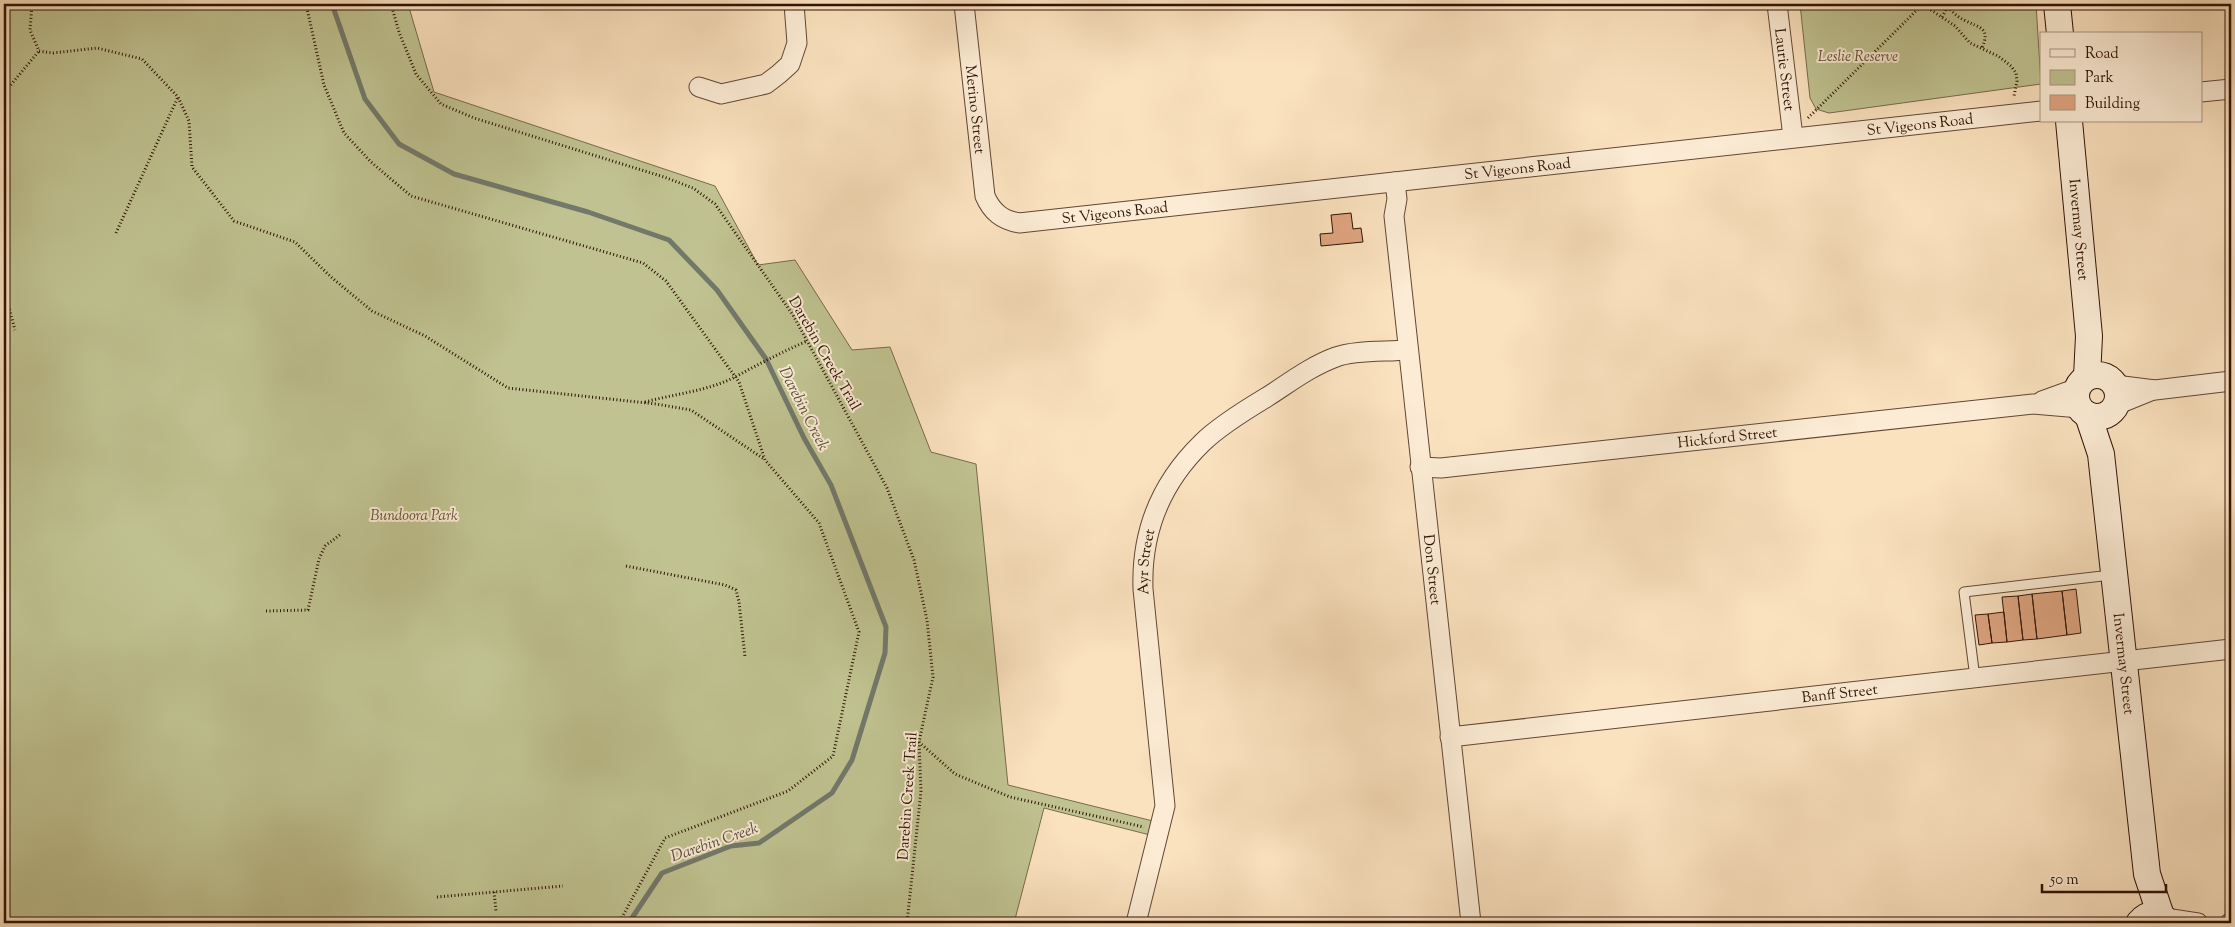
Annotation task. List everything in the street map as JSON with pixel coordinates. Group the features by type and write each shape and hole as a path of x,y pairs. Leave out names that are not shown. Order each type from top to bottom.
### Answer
{"street":[{"path":"699,87 721,94 766,84 779,74 790,64 798,43 794,4"},
{"name":"Merino Street","path":"964,4 985,196 996,213"},
{"name":"Laurie Street","path":"1778,4 1793,136"},
{"path":"2057,4 2060,32"},
{"path":"2202,92 2231,89"},
{"name":"St Vigeons Road","path":"996,213 1008,220 1019,222 1389,183 1793,136 2040,111"},
{"name":"Invermay Street","path":"2069,122 2089,336 2097,396 2100,454 2147,874 2155,920"},
{"name":"Don Street","path":"1389,183 1385,200 1394,216 1407,350 1471,923"},
{"name":"Ayr Street","path":"1136,923 1165,806 1142,563 1150,528 1165,490 1176,473 1203,442 1307,371 1336,357 1407,350"},
{"name":"Hickford Street","path":"1420,467 1451,467 2033,404 2231,380"},
{"name":"Banff Street","path":"1450,738 2231,649"},
{"path":"2155,920 2198,923"}],"lane":[{"path":"1975,678 1964,592 2114,575"}],"path":[{"path":"32,4 30,30 38,51"},
{"path":"306,4 324,85 344,134 371,162 411,196 643,262 666,281 738,382 765,460"},
{"name":"Darebin Creek Trail","path":"391,4 398,32 416,74 440,104 474,118 664,177 693,188 715,204 793,316 886,488 914,560 927,620 932,677 919,742 921,791 908,923"},
{"path":"1807,119 1922,4 1955,26 1970,43 1998,56 2011,66 2016,73 2017,81 2014,96"},
{"path":"1942,17 1947,5 1962,20 1979,25 1986,36 1982,48"},
{"path":"38,51 53,54 97,48 142,59 178,97 189,121 192,167 234,221 295,242 331,277 372,311 425,336 508,388 691,410 765,460 820,523 859,632 833,756 788,791 665,838 619,923"},
{"path":"4,93 38,51"},
{"path":"116,233 178,97"},
{"path":"4,289 15,330"},
{"path":"642,403 710,386 734,377 766,359 807,341"},
{"path":"266,611 308,610 319,559 325,546 342,534"},
{"path":"626,566 725,585 736,590 745,657"},
{"path":"919,742 955,774 1010,797 1160,831"},
{"path":"438,897 563,886"},
{"path":"494,892 496,911"}],"green space":[{"name":"Bundoora Park","path":"4,4 408,4 434,92 715,186 758,265 795,260 852,350 890,347 931,452 976,464 1008,785 1153,821 1150,835 1044,808 1014,923 4,923"},
{"name":"Leslie Reserve","path":"1800,4 2036,4 2040,84 1829,113 1816,109 1810,98"}],"building":[{"path":"1351,213 1353,229 1361,228 1363,242 1321,246 1320,234 1333,233 1331,215"},
{"path":"2076,589 2081,633 2067,635 2062,591"},
{"path":"2062,591 2067,635 2037,639 2032,594"},
{"path":"2032,594 2037,639 2023,640 2018,596"},
{"path":"2018,596 2023,640 2007,642 2002,597"},
{"path":"2004,612 2007,642 1992,643 1988,614"},
{"path":"1988,614 1992,643 1979,645 1975,615"}],"waterway":[{"name":"Darebin Creek","path":"332,4 365,99 399,144 454,174 588,212 669,240 717,290 766,359 804,438 831,485 886,627 885,653 852,760 832,793 759,843 731,846 662,873 632,918 632,923"}]}
